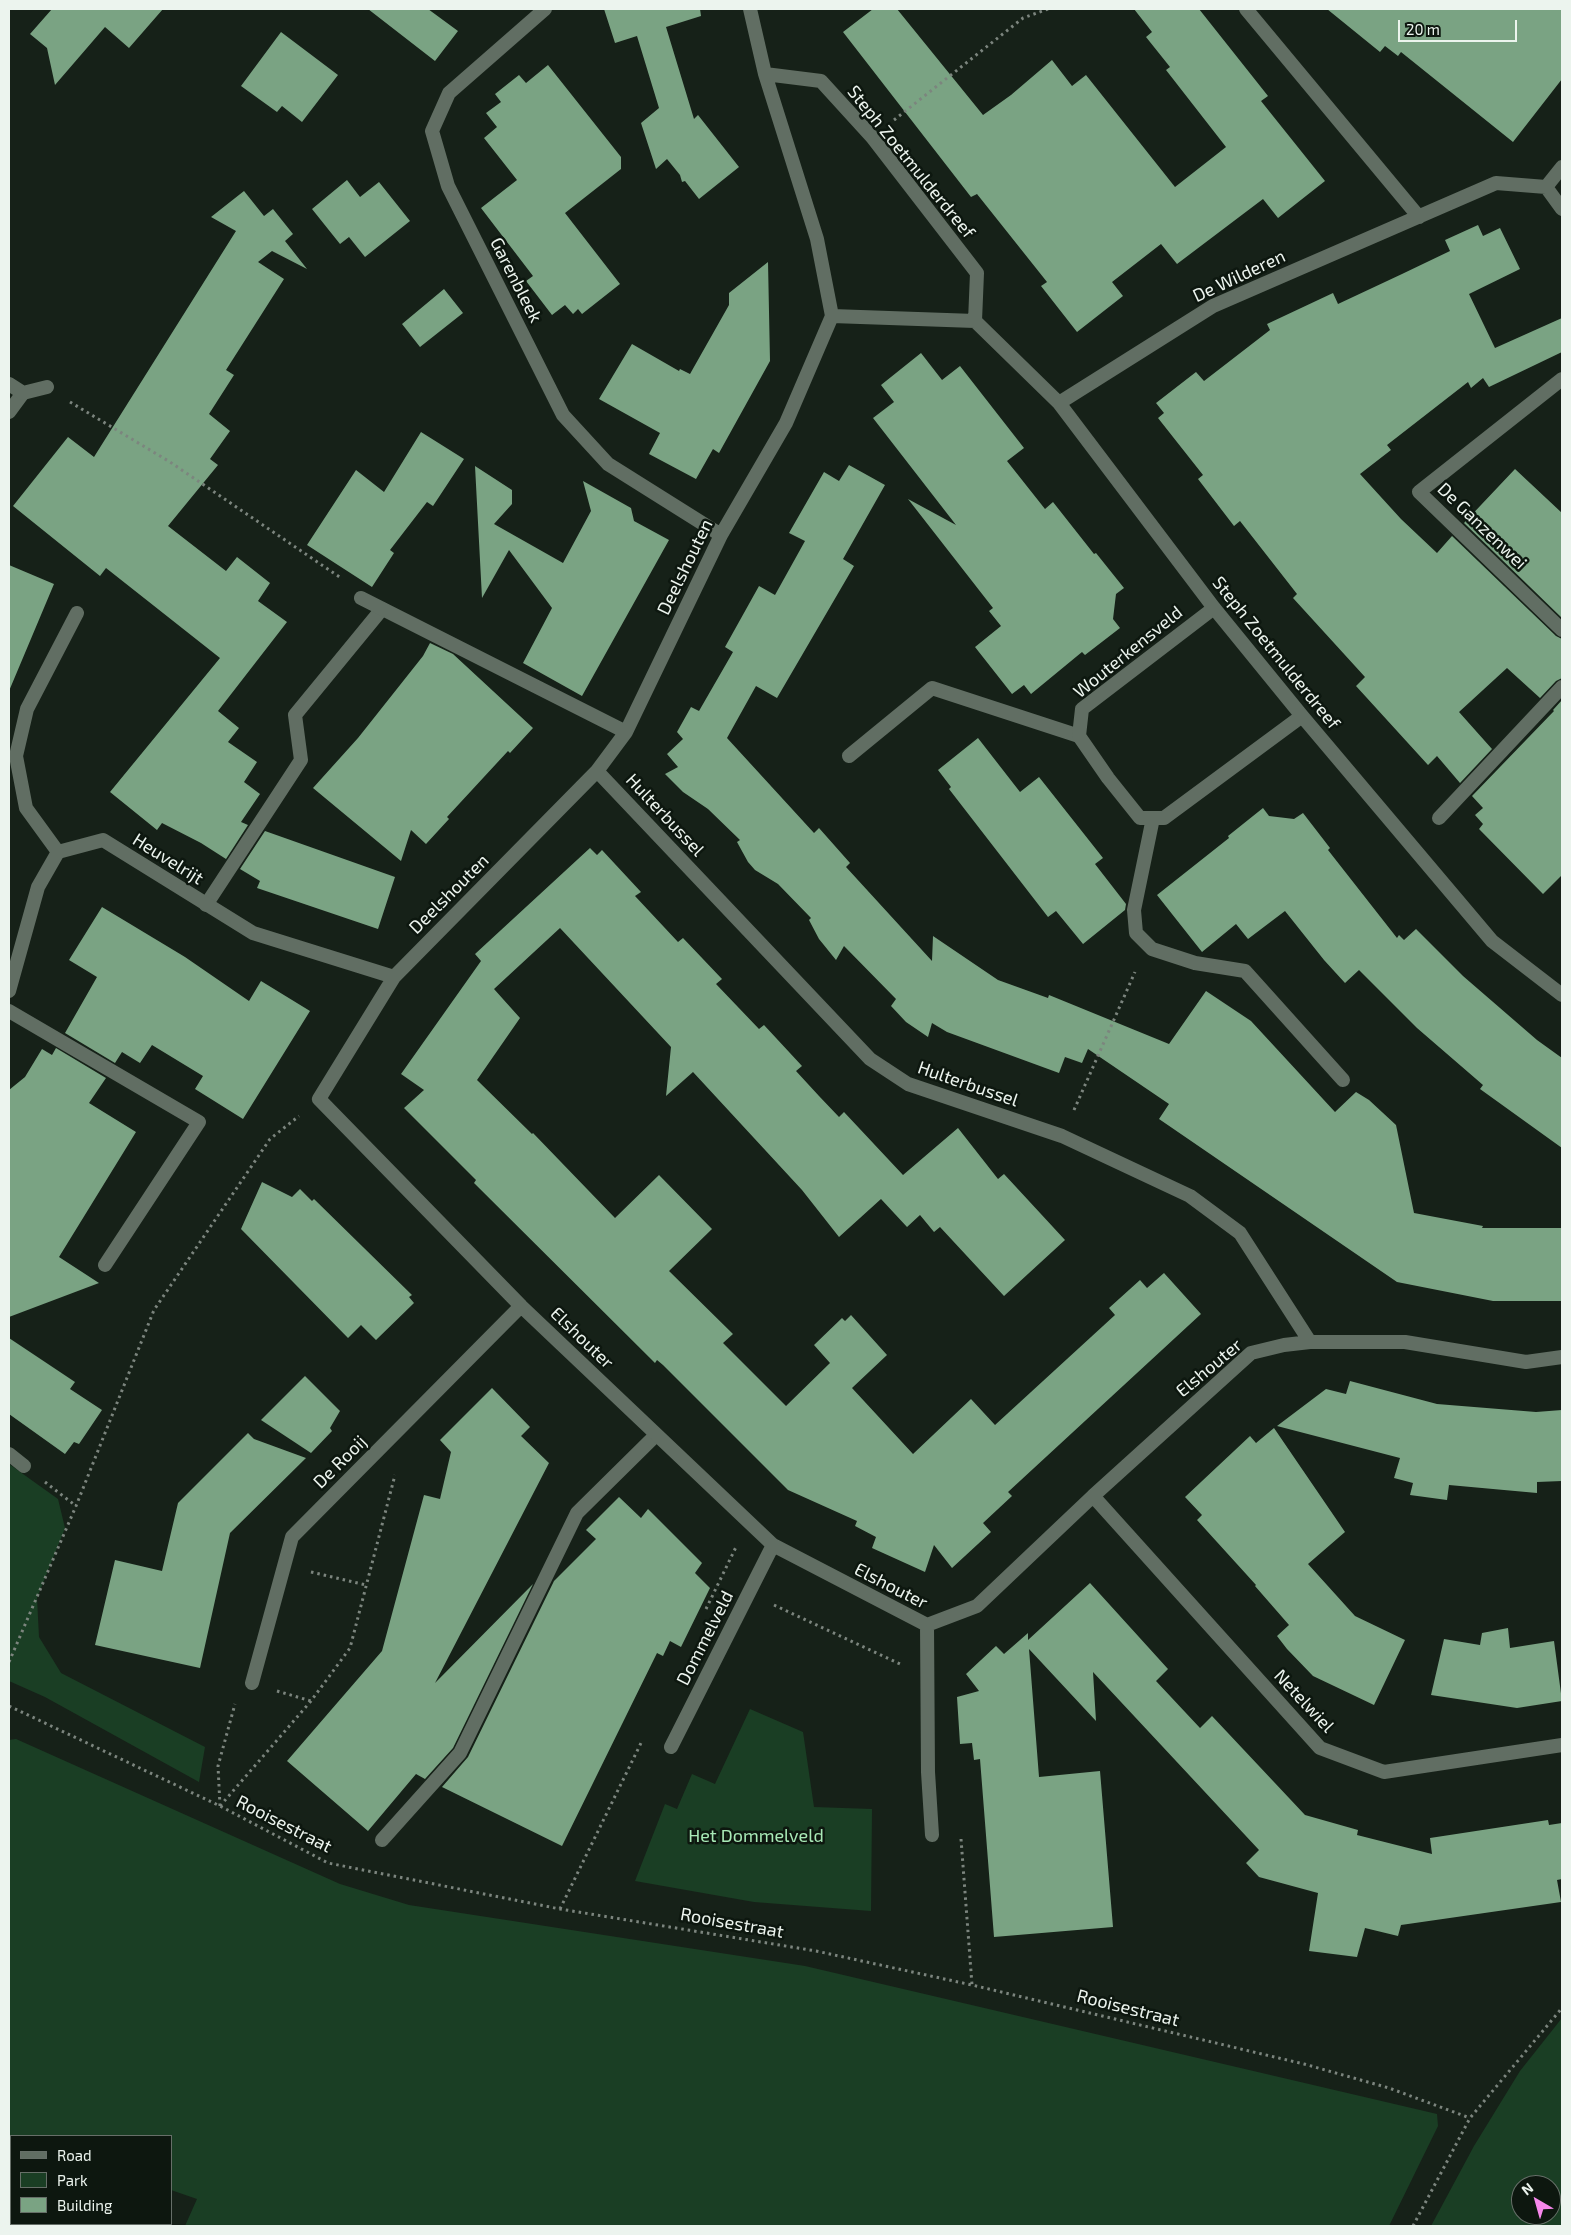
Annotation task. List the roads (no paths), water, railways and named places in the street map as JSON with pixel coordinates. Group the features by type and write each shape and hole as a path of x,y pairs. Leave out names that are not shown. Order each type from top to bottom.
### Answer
{"street":[{"name":"Garenbleek","path":"545,9 449,93 432,131 448,186 564,414 608,464 721,535"},
{"path":"750,9 765,74 816,239 832,316 975,321"},
{"path":"1246,9 1418,217"},
{"name":"Steph Zoetmulderdreef","path":"765,74 821,81 872,137 976,273 975,321 1059,404 1214,608 1302,716 1492,941 1562,995"},
{"path":"1562,167 1546,187 1562,208"},
{"name":"De Wilderen","path":"1059,404 1213,306 1496,183 1546,187"},
{"name":"Deelshouten","path":"319,1099 394,977 597,771 626,732 721,535 786,424 832,316"},
{"name":"De Ganzenwei","path":"1562,379 1419,492 1562,630"},
{"path":"9,384 23,393"},
{"path":"9,412 23,393 47,387"},
{"path":"361,598 626,732"},
{"name":"Wouterkensveld","path":"1079,736 1082,709 1214,608"},
{"path":"206,906 301,760 295,715 382,609"},
{"path":"9,991 38,887 58,852 26,808 16,756 27,708 77,613"},
{"path":"1439,818 1562,687"},
{"path":"849,756 932,688 1079,736 1108,778 1140,818 1164,818 1302,716"},
{"name":"Hulterbussel","path":"597,771 870,1059 908,1084 1062,1136 1190,1196 1240,1233 1310,1342"},
{"path":"1153,818 1134,910 1136,933 1146,946 1152,950 1195,963 1245,972 1343,1080"},
{"name":"Heuvelrijt","path":"58,852 102,840 206,906 253,933 394,977"},
{"path":"9,1011 199,1122 105,1265"},
{"name":"Elshouter","path":"319,1099 521,1306 773,1545 926,1625 977,1606 1093,1496 1251,1353 1284,1345 1310,1342 1404,1342 1526,1362 1562,1357"},
{"name":"De Rooij","path":"252,1683 292,1537 521,1306"},
{"path":"382,1840 460,1753 577,1513 656,1435"},
{"path":"9,1454 24,1466"},
{"name":"Netelwiel","path":"1093,1496 1320,1748 1384,1772 1562,1745"},
{"name":"Dommelveld","path":"671,1747 773,1545"},
{"path":"926,1625 932,1835"}],"park label":[{"name":"Het Dommelveld","path":"756,1836"}]}
